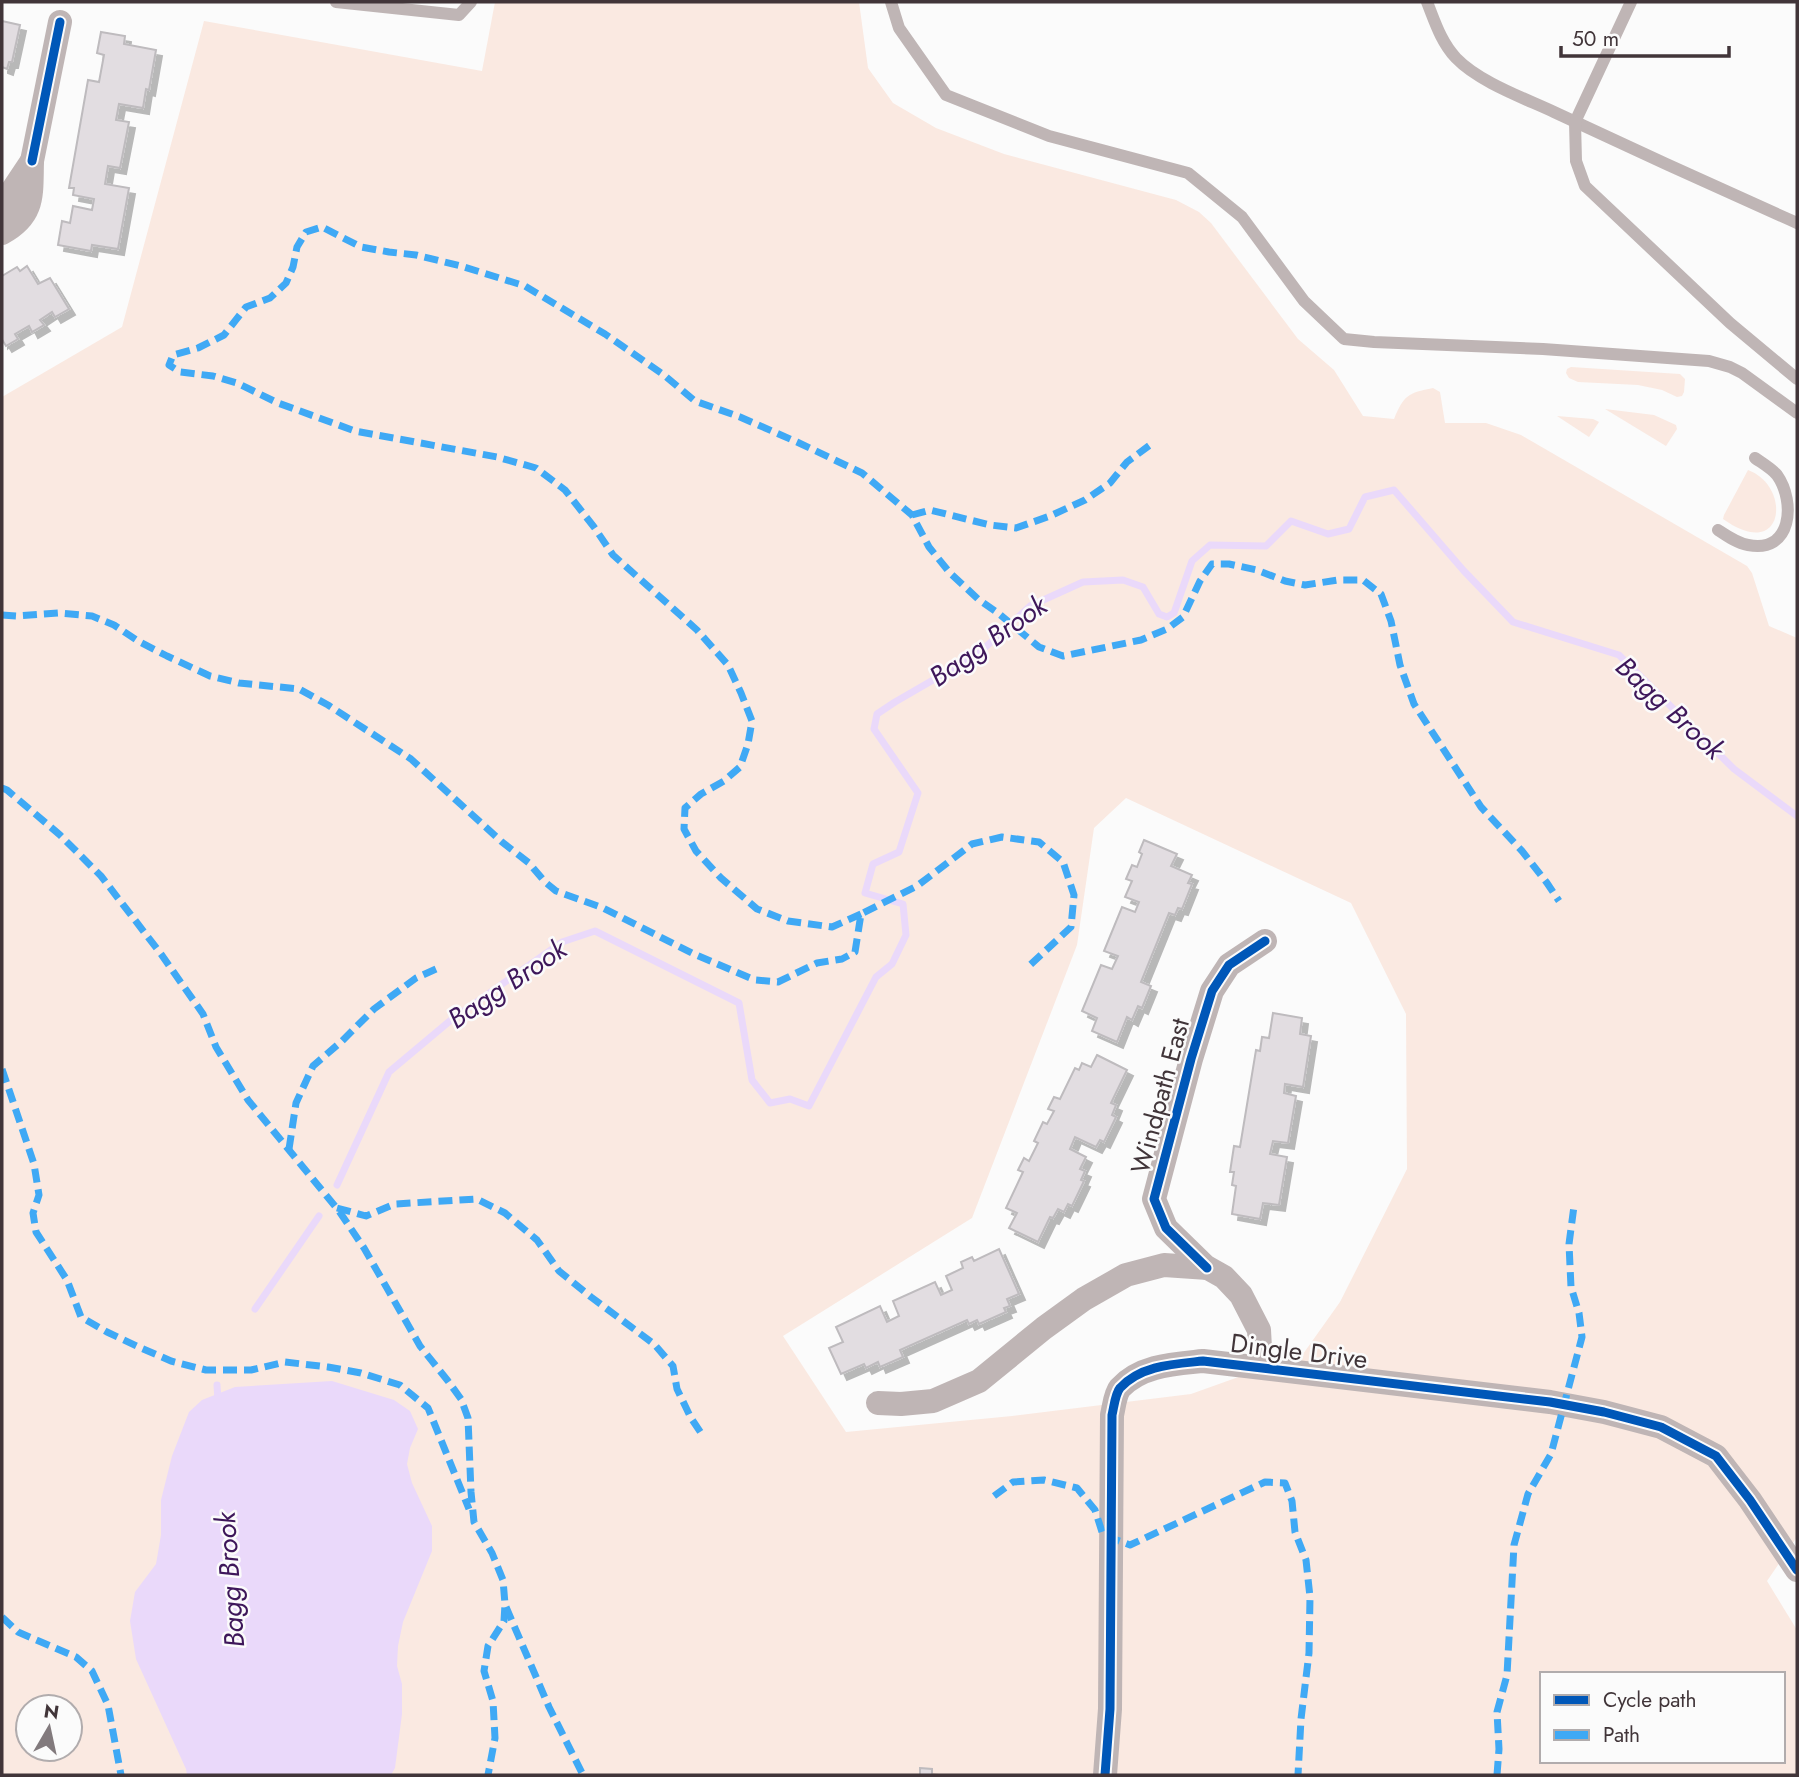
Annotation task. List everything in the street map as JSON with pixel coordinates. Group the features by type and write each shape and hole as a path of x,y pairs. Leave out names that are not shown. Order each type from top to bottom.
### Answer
{"street":[{"path":"2,233 20,221 26,213 32,191 32,161 60,22"},
{"path":"2,206 32,161"},
{"name":"Windpath East","path":"1261,1367 1259,1330 1241,1295 1224,1276 1208,1268 1166,1228 1154,1199 1212,991 1229,965 1265,941"},
{"path":"878,1403 933,1401 979,1381 1084,1299 1126,1275 1164,1265 1208,1268"},
{"name":"Dingle Drive","path":"1105,1775 1110,1709 1112,1415 1119,1390 1143,1372 1169,1364 1203,1361 1550,1402 1604,1412 1661,1427 1716,1456 1750,1500 1797,1570"}],"lane":[{"path":"336,2 459,15 471,2"},
{"path":"891,2 899,29 946,94 1049,136 1188,173 1242,217 1304,301 1345,339 1709,361 1742,373 1797,413"},
{"path":"1427,2 1446,47 1480,77 1797,223"},
{"path":"1630,2 1575,122 1576,161 1584,186 1730,323 1797,379"},
{"path":"1718,530 1750,546 1771,544 1784,532 1788,517 1784,488 1772,470 1755,458"}],"shaded area":[{"path":"495,2 859,2 868,68 893,103 936,128 1004,154 1176,200 1199,212 1211,223 1298,339 1334,370 1363,416 1394,419 1408,396 1433,388 1440,392 1445,423 1486,423 1521,435 1747,566 1752,573 1769,626 1797,638 1797,1537 1767,1581 1797,1630 1797,1775 2,1775 2,397 122,327 204,21 482,71","holes":["1126,798 1351,903 1406,1014 1407,1169 1340,1302 1303,1354 1191,1394 1012,1416 846,1432 783,1336 972,1218 1077,945 1094,828"]},
{"path":"1571,367 1680,374 1685,379 1684,392 1677,397 1662,390 1638,385 1578,382 1569,378 1566,373"},
{"path":"1605,409 1654,415 1676,425 1677,429 1666,446"},
{"path":"1557,416 1593,419 1599,422 1589,437"},
{"path":"1748,470 1762,479 1776,504 1775,517 1770,527 1759,532 1744,530 1723,519"}],"water":[{"path":"332,1381 394,1400 410,1411 418,1429 407,1464 412,1483 432,1526 432,1551 403,1622 398,1646 397,1666 402,1684 402,1714 395,1768 391,1775 187,1775 136,1659 130,1621 135,1592 156,1564 161,1535 161,1500 172,1456 189,1412 202,1400 235,1387"}],"building":[{"path":"2,21 20,25 12,62 9,62 7,69 2,67"},
{"path":"101,32 125,36 124,44 156,50 143,108 119,104 116,120 129,122 120,168 108,166 105,184 129,188 118,249 92,245 91,251 58,245 62,221 70,223 73,206 92,210 94,199 73,195 74,188 69,188 88,80 99,82 104,55 97,53"},
{"path":"27,266 38,284 50,278 69,309 55,317 52,312 40,320 44,325 32,332 29,326 15,334 18,339 6,346 2,342 2,276 17,267 20,271"},
{"path":"1144,840 1177,854 1171,866 1192,875 1188,883 1192,884 1182,909 1178,908 1175,915 1169,913 1141,982 1151,986 1142,1008 1138,1006 1132,1020 1127,1017 1117,1042 1092,1031 1097,1018 1082,1011 1101,965 1112,969 1118,956 1104,951 1122,907 1135,912 1139,902 1125,897 1132,881 1126,879 1132,865 1137,867"},
{"path":"1273,1013 1302,1018 1300,1034 1311,1036 1303,1087 1285,1084 1284,1093 1296,1096 1288,1143 1273,1141 1270,1154 1287,1157 1279,1205 1263,1203 1260,1219 1232,1214 1236,1186 1232,1185 1234,1172 1230,1172 1234,1146 1240,1147 1256,1050 1260,1051 1262,1037 1269,1038"},
{"path":"1097,1055 1127,1070 1111,1103 1116,1105 1112,1115 1116,1117 1104,1142 1100,1140 1096,1147 1075,1137 1070,1149 1086,1157 1080,1169 1085,1171 1081,1180 1084,1181 1072,1206 1068,1204 1064,1212 1058,1209 1053,1218 1050,1217 1038,1242 1009,1228 1017,1213 1006,1208 1023,1172 1018,1170 1024,1158 1029,1161 1038,1143 1034,1141 1043,1122 1047,1124 1054,1111 1048,1109 1054,1097 1060,1099 1075,1068 1079,1070 1082,1063 1091,1067"},
{"path":"999,1249 1019,1294 1007,1299 1010,1306 1004,1308 1006,1312 979,1324 977,1320 969,1324 967,1320 900,1350 903,1357 880,1367 878,1362 866,1368 864,1364 841,1374 829,1348 843,1342 836,1327 880,1306 887,1322 899,1316 893,1301 935,1282 941,1295 952,1290 946,1276 963,1268 961,1262 972,1257 974,1261"},
{"path":"920,1768 932,1769 932,1775 920,1775"}],"waterway":[{"name":"Bagg Brook","path":"337,1185 389,1072 451,1020 562,942 595,931 739,1003 752,1080 770,1103 790,1099 809,1106 876,977 892,964 906,935 903,904 865,893 873,864 899,852 918,793 874,729 877,714 978,654 1030,606 1083,582 1123,580 1143,587 1159,614 1167,617 1174,613 1192,561 1210,545 1266,546 1291,521 1328,534 1349,529 1365,497 1394,490 1464,571 1513,622 1619,655 1734,769 1797,816"},
{"name":"Bagg Brook","path":"255,1309 319,1216"},
{"name":"Bagg Brook","path":"217,1385 218,1401"}],"marked path":[{"path":"861,914 832,927 788,921 757,909 721,878 696,851 684,829 685,808 740,767 752,721 728,665 697,630 613,555 565,490 536,468 497,457 355,431 278,403 237,383 213,376 180,372 169,365 173,355 198,348 224,335 246,307 270,298 286,283 297,247 306,232 322,227 361,247 416,255 525,286 605,334 664,375 695,401 740,417 862,473 912,515 929,547 950,573 978,599 1039,647 1063,656 1141,640 1167,629 1183,617 1200,581 1212,564 1229,564 1257,570 1285,581 1305,585 1338,580 1363,580 1381,594 1391,621 1400,665 1414,704 1481,807 1522,851 1559,901"},
{"path":"912,515 930,510 990,525 1016,528 1085,500 1110,483 1127,462 1154,442"},
{"path":"2,615 58,613 92,616 210,676 239,683 299,689 411,759 529,863 556,891 603,908 694,954 755,980 778,982 817,963 842,959 855,952 861,914 917,886 972,844 1002,837 1039,842 1063,862 1074,895 1071,927 1029,966"},
{"path":"2,788 60,835 101,876 161,954 203,1014 216,1047 248,1100 339,1211 364,1248 420,1346 461,1399 468,1418 474,1522 492,1553 503,1580 505,1604 504,1621 488,1646 484,1671 493,1701 495,1738 488,1775"},
{"path":"289,1149 296,1103 313,1066 374,1009 416,978 436,969"},
{"path":"2,1069 34,1164 39,1195 33,1213 36,1232 67,1280 81,1317 171,1361 206,1370 251,1370 285,1362 361,1373 400,1385 428,1408 469,1509"},
{"path":"337,1208 366,1216 395,1204 477,1199 505,1213 537,1240 559,1271 654,1344 673,1366 677,1389 703,1436"},
{"path":"1497,1775 1497,1712 1507,1675 1514,1545 1528,1494 1551,1454 1582,1337 1579,1313 1571,1287 1569,1244 1574,1206"},
{"path":"994,1496 1013,1482 1044,1480 1077,1488 1095,1510 1103,1535 1130,1545 1265,1482 1285,1483 1292,1501 1295,1532 1306,1560 1310,1597 1309,1653 1298,1775"},
{"path":"506,1607 549,1707 583,1775"},
{"path":"2,1617 18,1632 76,1657 92,1671 108,1705 121,1775"}],"cycle path":[{"path":"32,161 60,22"},
{"path":"1207,1268 1166,1228 1154,1199 1212,991 1229,965 1265,941"},
{"path":"1105,1775 1110,1709 1112,1415 1120,1388 1128,1380 1148,1370 1203,1361 1550,1402 1604,1412 1661,1427 1716,1456 1750,1500 1797,1570"}]}
